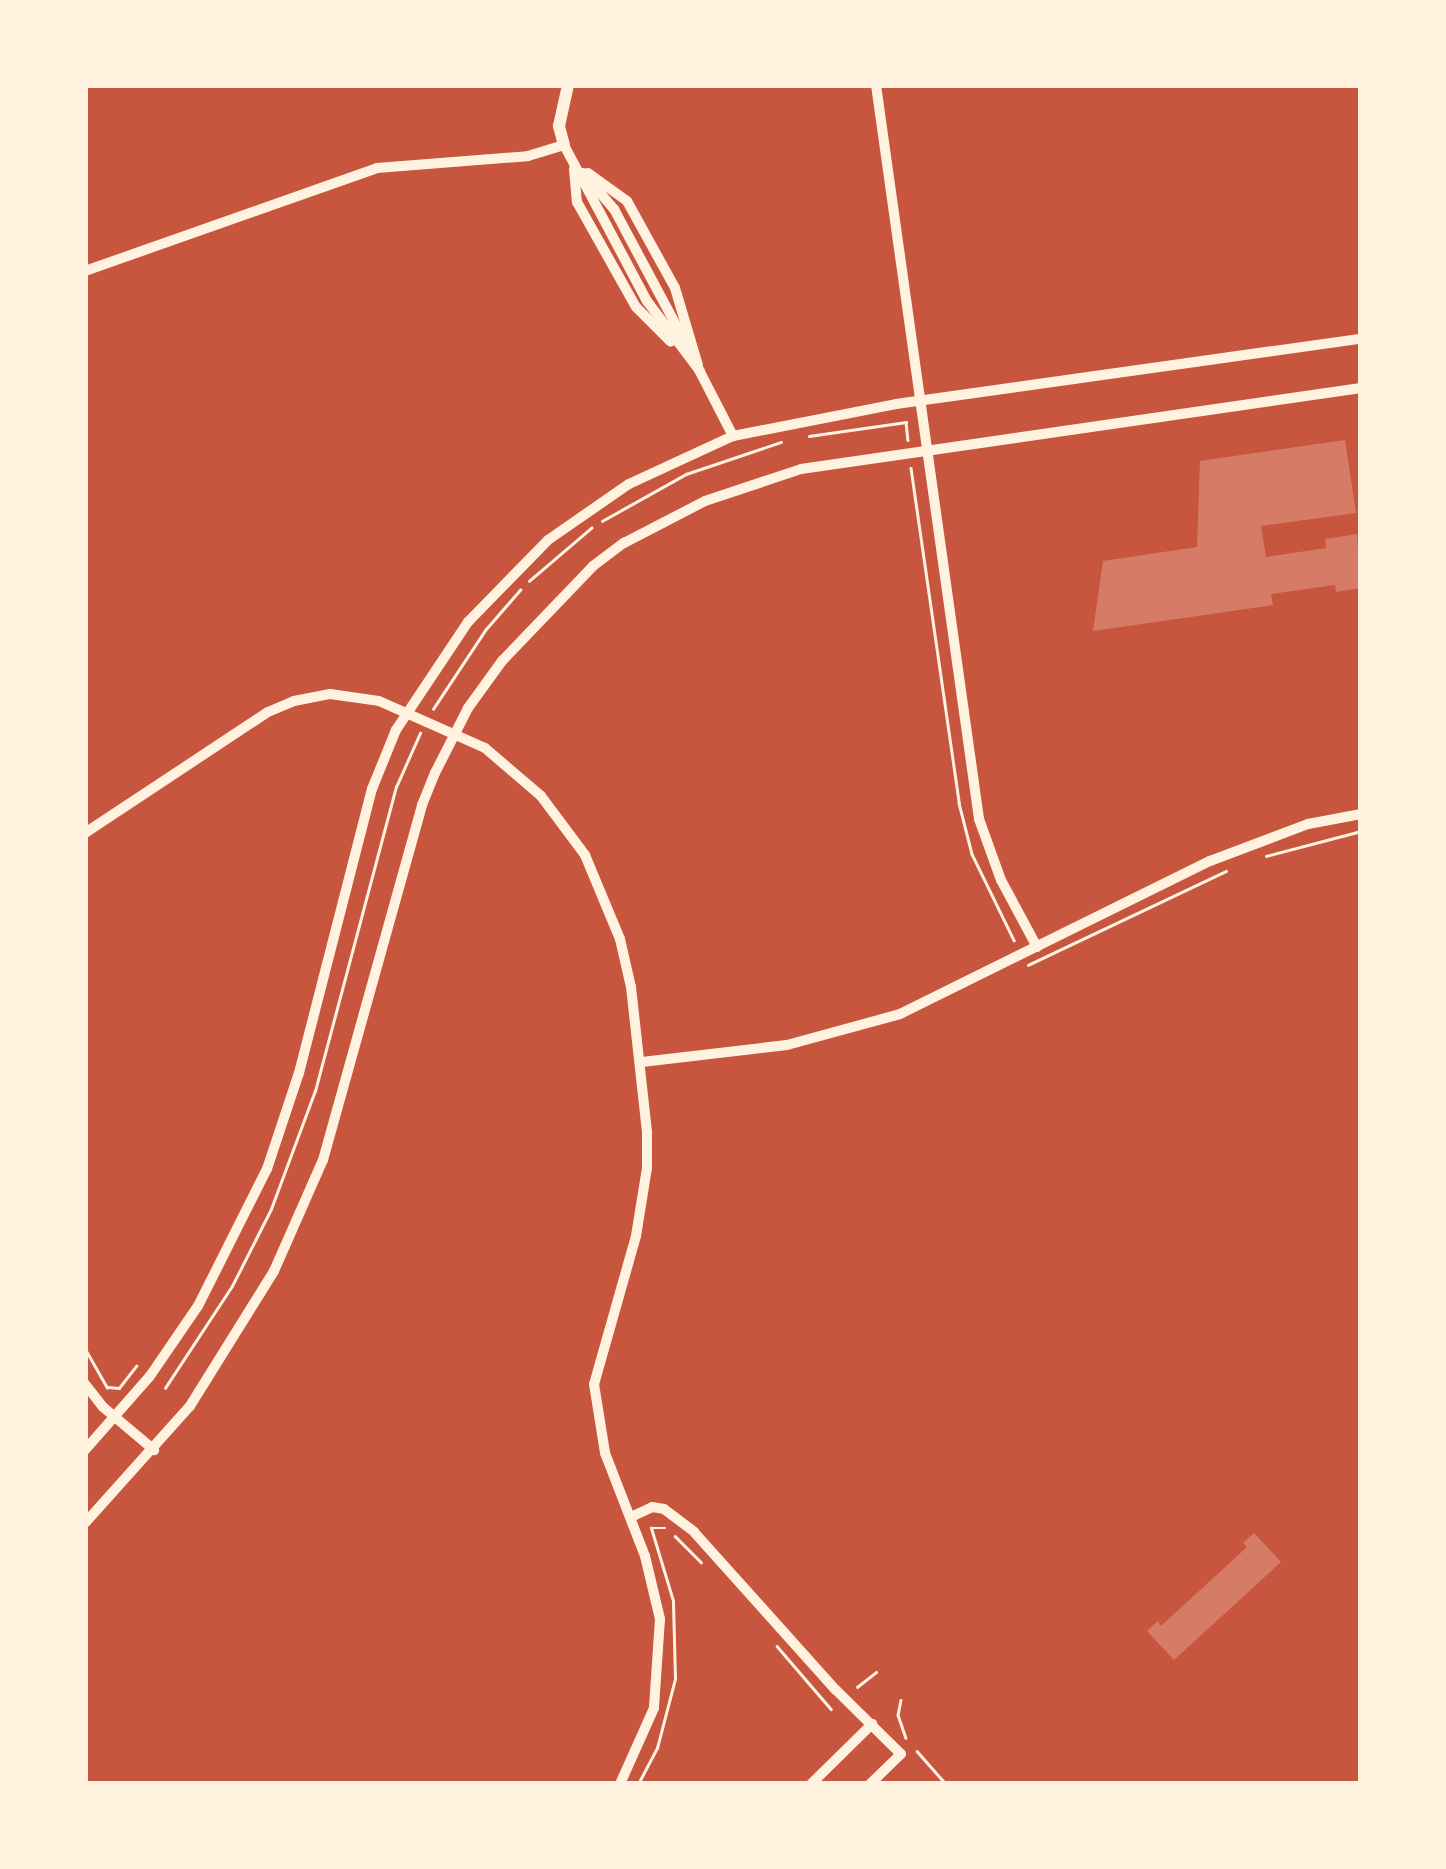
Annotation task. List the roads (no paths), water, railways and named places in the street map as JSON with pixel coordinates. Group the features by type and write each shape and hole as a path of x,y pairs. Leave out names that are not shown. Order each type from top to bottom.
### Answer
{"street":[{"path":"568,85 559,126 564,145 646,301 700,371"},
{"path":"876,85 979,820 1001,880 1038,947"},
{"path":"85,271 377,168 528,156 564,145"},
{"path":"574,163 626,201 675,288 700,371 733,436"},
{"path":"85,1450 115,1418 198,1306 267,1169 299,1074 372,789 406,712 468,622 548,540 629,484 733,436 919,401 1361,339"},
{"path":"85,1523 154,1450 210,1378 250,1316 300,1217 349,1075 422,805 455,734 502,661 535,621 593,566 624,544 705,501 801,469 1361,388"},
{"path":"85,833 286,704 330,694 380,702 484,748 541,796 585,856 620,939 642,1062 647,1132 644,1199 594,1384 605,1453 632,1517 652,1583 661,1650 654,1708 620,1784"},
{"path":"642,1062 787,1045 851,1030 925,1003 1256,841 1361,814"},
{"path":"85,1384 115,1418 154,1450"},
{"path":"632,1517 652,1507 664,1510 694,1532 902,1754 870,1784"},
{"path":"811,1784 872,1724"}]}
